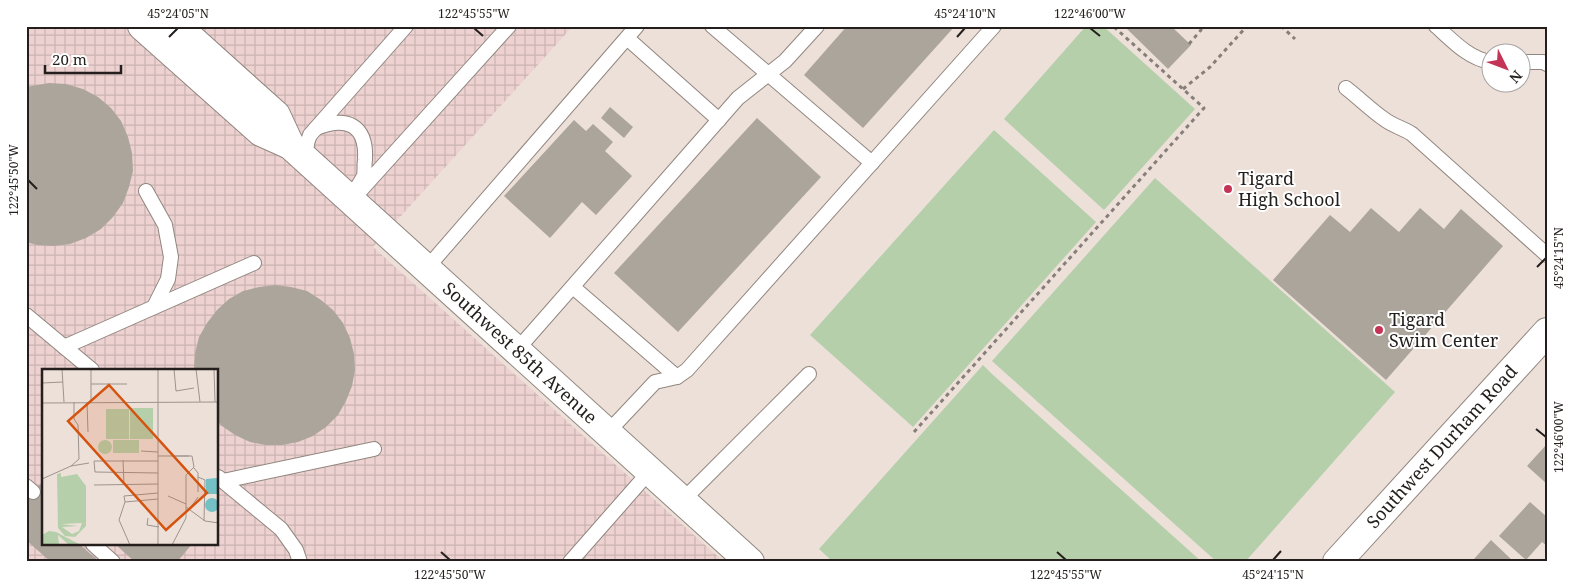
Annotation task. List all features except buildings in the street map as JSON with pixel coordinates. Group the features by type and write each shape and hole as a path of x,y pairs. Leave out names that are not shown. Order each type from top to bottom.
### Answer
{"street":[{"name":"Southwest 85th Avenue","path":"142,26 261,132 290,145 750,562"},
{"name":"Southwest 85th Avenue","path":"176,26 276,115 290,145"},
{"name":"Southwest Durham Road","path":"1337,562 1547,332"}],"lane":[{"path":"311,165 306,154 306,144 310,135 406,26"},
{"path":"351,201 509,26"},
{"path":"426,269 637,26"},
{"path":"712,26 872,163"},
{"path":"516,351 738,98 785,61 818,26"},
{"path":"607,433 655,382 677,377 687,370 994,26"},
{"path":"1436,26 1469,55 1480,60"},
{"path":"627,38 719,120"},
{"path":"1530,62 1543,62 1547,64"},
{"path":"1346,88 1383,119 1412,134 1547,255"},
{"path":"315,128 334,122 341,122 356,129 364,140 364,176 351,201"},
{"path":"146,191 165,225 171,257 168,279 154,307"},
{"path":"64,347 254,263"},
{"path":"573,286 677,377"},
{"path":"26,315 91,369"},
{"path":"26,325 42,328"},
{"path":"682,501 809,374"},
{"path":"220,479 374,449"},
{"path":"570,562 649,472"},
{"path":"220,479 280,529 296,550 300,562"},
{"path":"95,546 113,562"}],"path":[{"path":"914,432 1204,108 1113,26"},
{"path":"1189,44 1202,30 1201,26"},
{"path":"1183,89 1210,67 1247,26"},
{"path":"1281,26 1295,39"}],"shaded area":[{"path":"26,26 573,26 373,247 724,562 26,562"}],"green space":[{"path":"1086,26 1103,26 1195,109 1104,210 1004,119"},
{"path":"994,130 1096,222 913,427 810,335"},
{"path":"1155,178 1395,392 1245,562 1217,562 992,361"},
{"path":"983,365 1202,562 833,562 819,549"}],"place":[{"name":"Tigard High School","path":"1228,189"},
{"name":"Tigard Swim Center","path":"1379,330"}]}
